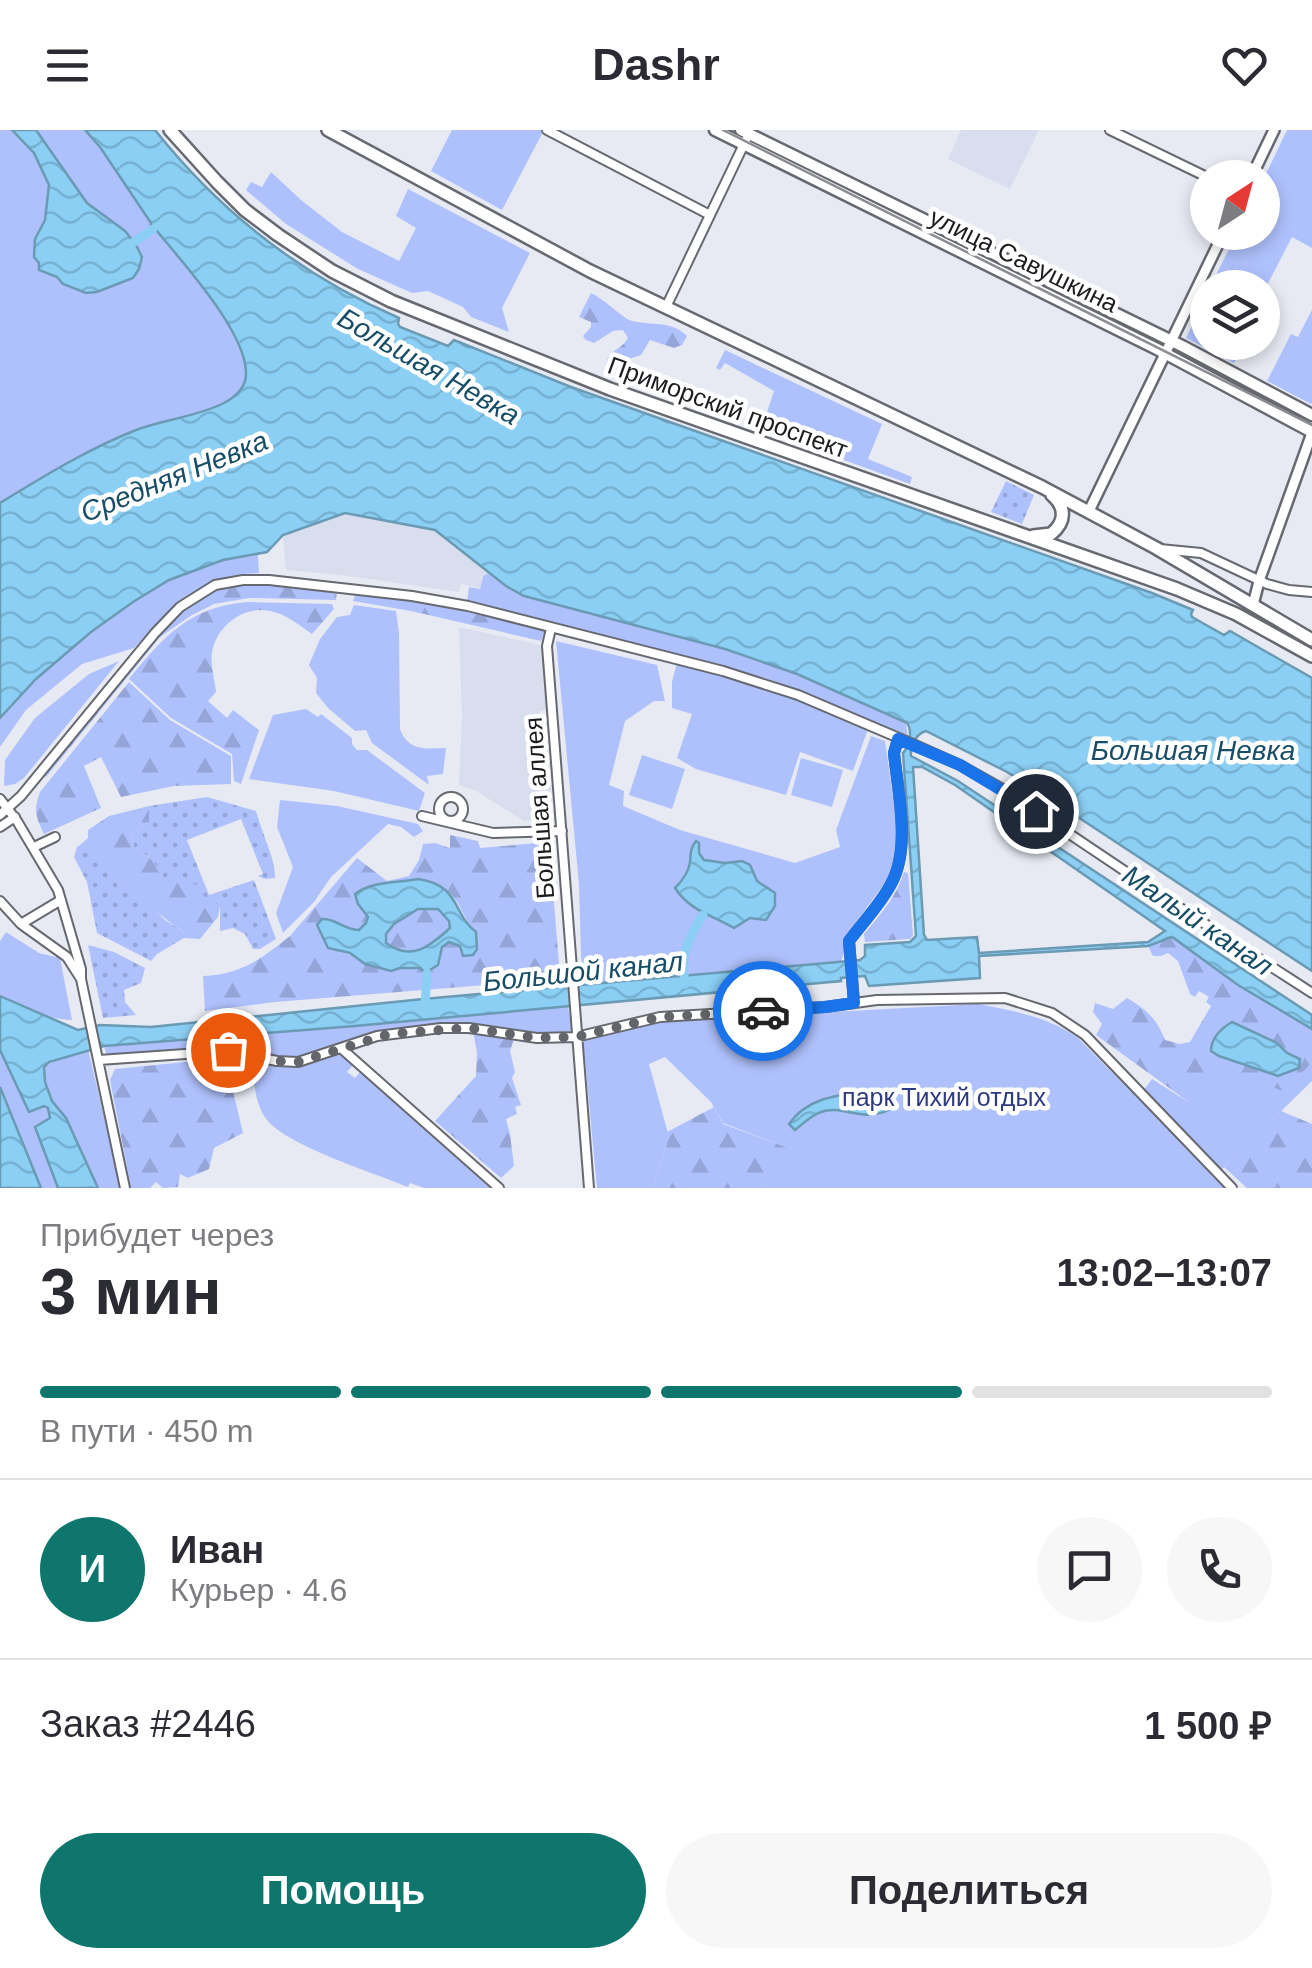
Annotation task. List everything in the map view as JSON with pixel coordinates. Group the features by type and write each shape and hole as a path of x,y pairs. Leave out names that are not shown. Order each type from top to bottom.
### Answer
{"main road":[{"name":"Приморский проспект","path":"170,130 256,218 332,271 391,301 610,389 1207,602 1312,656"},
{"name":"Приморский проспект","path":"328,130 546,248 1089,511 1312,640"},
{"name":"улица Савушкина","path":"715,130 746,135 1171,341 1312,414"},
{"name":"улица Савушкина","path":"746,135 1312,432"},
{"path":"1028,536 1051,534 1063,517 1061,505 1042,487"}],"street":[{"path":"547,130 710,215"},
{"path":"1110,130 1190,169"},
{"path":"1260,160 1274,130"},
{"path":"666,307 746,135"},
{"path":"1089,511 1215,250"},
{"path":"1252,605 1312,432"},
{"name":"Приморский проспект","path":"1156,548 1202,553 1259,580 1289,590 1312,592"},
{"path":"0,815 155,633 180,607 215,585 269,580 397,594 449,602 723,671 798,695 906,741 960,765 1013,796 1312,993"},
{"name":"Большая аллея","path":"551,628 547,646 576,1037"},
{"path":"854,1003 849,941 892,883 901,858 894,753 906,741"},
{"path":"0,799 58,890 81,968 80,978"},
{"path":"422,816 494,833 562,831"},
{"path":"0,827 14,817"},
{"path":"34,847 55,837"},
{"path":"21,924 61,900"},
{"path":"0,901 21,924 72,963 80,978 125,1188"},
{"path":"56,949 74,942"},
{"path":"99,1060 228,1050 298,1062 377,1036 442,1028 537,1038 576,1037 660,1017 877,1000 1005,998 1052,1013 1085,1035 1232,1188"},
{"path":"576,1037 589,1188"},
{"path":"342,1049 499,1188"}],"shaded area":[{"path":"961,130 1039,130 1010,189 948,159"},
{"path":"345,513 435,530 488,572 482,576 480,588 461,584 459,592 286,570 283,535"},
{"path":"459,627 541,645 546,710 540,711 548,735 543,736 544,746 548,746 554,825 534,826 533,820 524,821 459,785"}],"green space":[{"path":"0,130 85,130 151,227 197,279 225,319 236,338 246,374 239,391 224,403 118,437 0,503"},
{"path":"452,130 544,130 502,210 431,171"},
{"path":"1287,130 1312,130 1312,248 1292,237 1275,270 1218,270 1228,250 1280,250 1280,160 1273,160"},
{"path":"271,172 342,232 399,261 416,228 396,216 408,189 530,253 502,308 509,332 471,317 463,307 428,291 412,293 358,269 286,224 246,190 251,182 262,187"},
{"path":"591,293 628,319 668,326 687,336 682,345 674,348 650,340 641,355 629,359 617,376 610,374 606,370 608,358 628,338 623,330 613,331 594,343 586,340 583,336 591,322 579,317"},
{"path":"1312,310 1311,404 1267,381 1291,334 1298,337"},
{"path":"725,350 882,424 868,459 912,477 910,484 761,430 774,391 725,363 720,370 716,368"},
{"path":"1006,481 1034,495 1022,524 991,512"},
{"path":"258,555 259,573 214,580 177,602 134,648 82,664 26,710 0,747 0,718 108,617 183,573 220,561"},
{"path":"488,573 524,597 725,650 797,675 906,724 908,738 759,676 467,602 469,587 480,589 483,576"},
{"path":"251,583 337,591 336,600 249,598 214,604 192,615 160,637 46,777 44,774 158,633 183,609 218,587"},
{"path":"356,594 428,603 545,630 541,641 353,601"},
{"path":"247,602 332,604 334,609 312,634 292,620 260,610 241,615 219,634 212,657 216,692 208,701 227,718 233,710 259,730 241,784 234,781 232,754 171,718 129,679 166,637 193,617"},
{"path":"354,605 396,611 400,729 413,745 446,748 443,774 427,776 429,785 372,743 366,730 355,731 316,693 317,678 309,665 320,639 337,617 350,615"},
{"path":"556,641 657,665 665,701 654,701 625,721 609,785 624,791 623,806 680,830 795,863 840,847 836,830 871,736 885,741 897,825 897,866 852,928 841,962 584,985 579,884"},
{"path":"119,661 24,778 4,786 5,760 35,718 89,674"},
{"path":"677,662 786,696 868,729 853,771 800,752 786,795 696,769 677,758 692,714 672,708"},
{"path":"129,682 170,720 231,756 231,784 174,786 121,797 101,757 84,766 101,808 44,834 36,813 40,792"},
{"path":"306,709 318,717 321,714 352,738 357,750 367,750 425,793 419,811 334,791 249,779 273,715"},
{"path":"642,755 685,769 672,809 629,795"},
{"path":"801,758 843,770 832,807 791,795"},
{"path":"207,797 256,811 271,854 275,878 265,879 258,876 263,874 241,819 187,840 209,895 254,880 276,939 260,949 253,949 245,934 233,928 220,931 220,906 161,889 149,857 134,847 131,834 149,822 149,806"},
{"path":"280,800 337,806 418,824 423,831 414,837 401,827 388,824 331,877 314,902 283,933 276,913 293,867 277,827"},
{"path":"149,806 149,822 131,834 134,847 157,868 161,888 174,879 198,885 204,896 220,906 218,917 200,939 184,938 183,931 81,844 88,838 88,830 109,816"},
{"path":"450,835 478,841 480,848 549,842 559,964 546,980 205,1011 203,976 240,969 290,936 357,858 387,881 409,876 423,844 450,848","holes":["404,880 434,884 452,895 469,924 460,946 450,942 442,947 438,965 417,969 365,964 357,957 328,948 317,926 328,918 350,930 359,930 368,917 358,904 358,890"]},
{"path":"81,844 94,851 165,920 183,931 184,938 151,961 97,933 87,882 74,857"},
{"path":"904,872 908,873 913,935 910,939 865,942 864,934 892,897"},
{"path":"418,909 438,909 450,928 428,946 412,951 395,949 386,943 386,934 394,924"},
{"path":"6,932 39,953 60,958 72,1020 44,1015 0,995 0,941"},
{"path":"1173,937 1238,985 1312,1029 1312,1063 1284,1091 1190,1103 1096,1035 1102,1024 1093,1012 1095,1003 1113,1009 1127,998 1150,1015 1165,1040 1190,1042 1211,1006 1206,1002 1209,997 1199,991 1195,997 1190,994 1178,961 1168,953 1153,956 1148,946","holes":["1277,1043 1287,1053 1278,1076 1219,1056"]},
{"path":"88,945 114,952 145,968 141,983 124,990 125,1002 136,1015 103,1018"},
{"name":"парк Тихий отдых","path":"979,1004 1044,1020 1079,1039 1227,1188 764,1188 788,1148 723,1123 711,1102 665,1057 649,1064 669,1137 653,1188 597,1188 583,1038 663,1021"},
{"path":"568,1006 572,1031 538,1034 443,1023 365,1035 297,1059 229,1045 107,1056 104,1046"},
{"path":"472,1025 515,1036 510,1051 515,1072 512,1078 521,1105 515,1107 517,1114 506,1119 514,1166 501,1178 435,1121 476,1076"},
{"path":"88,1049 121,1188 41,1188 0,1087 0,1051 10,1071 45,1065"},
{"path":"341,1053 353,1065 347,1072 355,1078 360,1072 490,1188 424,1188 410,1183 408,1187 312,1149 267,1120 257,1099 251,1059 296,1064"},
{"path":"225,1058 243,1133 214,1148 209,1169 188,1178 180,1174 178,1187 163,1188 156,1182 150,1188 131,1188 110,1080 115,1069"},
{"path":"1312,1063 1312,1081 1220,1171 1143,1091 1152,1079 1190,1103 1224,1070 1283,1091"},
{"path":"714,1107 723,1124 789,1148 764,1188 653,1188 669,1137 667,1132"},
{"path":"1281,1111 1312,1124 1312,1188 1247,1188 1224,1167"}],"water":[{"path":"12,130 36,130 87,203 125,231 142,257 133,278 86,293 39,270 34,257 35,239 45,220 49,185 34,153"},
{"name":"Большая Невка","path":"85,130 155,130 207,188 265,239 329,283 399,318 400,327 448,346 454,340 571,387 1152,593 1193,610 1192,617 1224,635 1230,631 1312,678 1312,971 1007,772 926,731 917,737 911,756 958,781 1312,1015 1312,1029 1238,985 1172,937 1148,946 979,956 980,978 869,986 865,976 355,1026 104,1046 49,1062 44,1067 52,1101 66,1118 98,1188 58,1188 35,1127 50,1118 48,1108 29,1112 0,1050 0,996 78,1030 100,1025 151,1027 860,960 865,956 865,945 910,942 916,936 903,753 910,739 907,723 797,674 725,649 524,596 435,530 345,513 283,535 267,552 223,560 169,580 91,632 36,679 0,718 0,503 118,437 224,403 246,379 244,357 225,319 151,226","holes":["913,767 922,767 955,785 1165,931 1148,942 979,953 977,937 927,940"]},
{"path":"696,841 704,860 742,861 750,865 757,881 775,893 775,906 766,920 750,918 734,928 681,896 675,888 688,869"},
{"path":"418,879 432,882 449,894 476,932 477,949 473,955 463,956 460,946 449,942 442,947 438,965 425,973 420,968 391,971 328,948 317,925 322,919 359,930 368,917 355,894 377,885","holes":["418,909 438,909 450,928 428,946 404,951 386,943 386,934 394,924"]},
{"path":"1232,1022 1277,1043 1300,1059 1299,1068 1278,1076 1211,1051 1218,1034"},
{"path":"0,1087 41,1188 0,1188"},
{"path":"867,1091 886,1099 891,1109 871,1115 829,1110 795,1130 789,1124 814,1103"}],"waterway":[{"path":"134,242 153,229"},
{"name":"Большой канал","path":"685,984 686,948 703,915"},
{"path":"425,1007 427,973"}],"tram line":[{"path":"723,130 1312,425"}],"way so far":[{"path":"228,1050 298,1062 377,1036 442,1028 537,1038 576,1037 660,1017 763,1011"}],"route":[{"path":"763,1011 854,1003 849,941 892,883 901,858 894,753 898,739 960,765 1036,811"}],"water label":[{"name":"Средняя Невка","path":"174,476"},
{"name":"Малый канал","path":"1198,920"}]}
